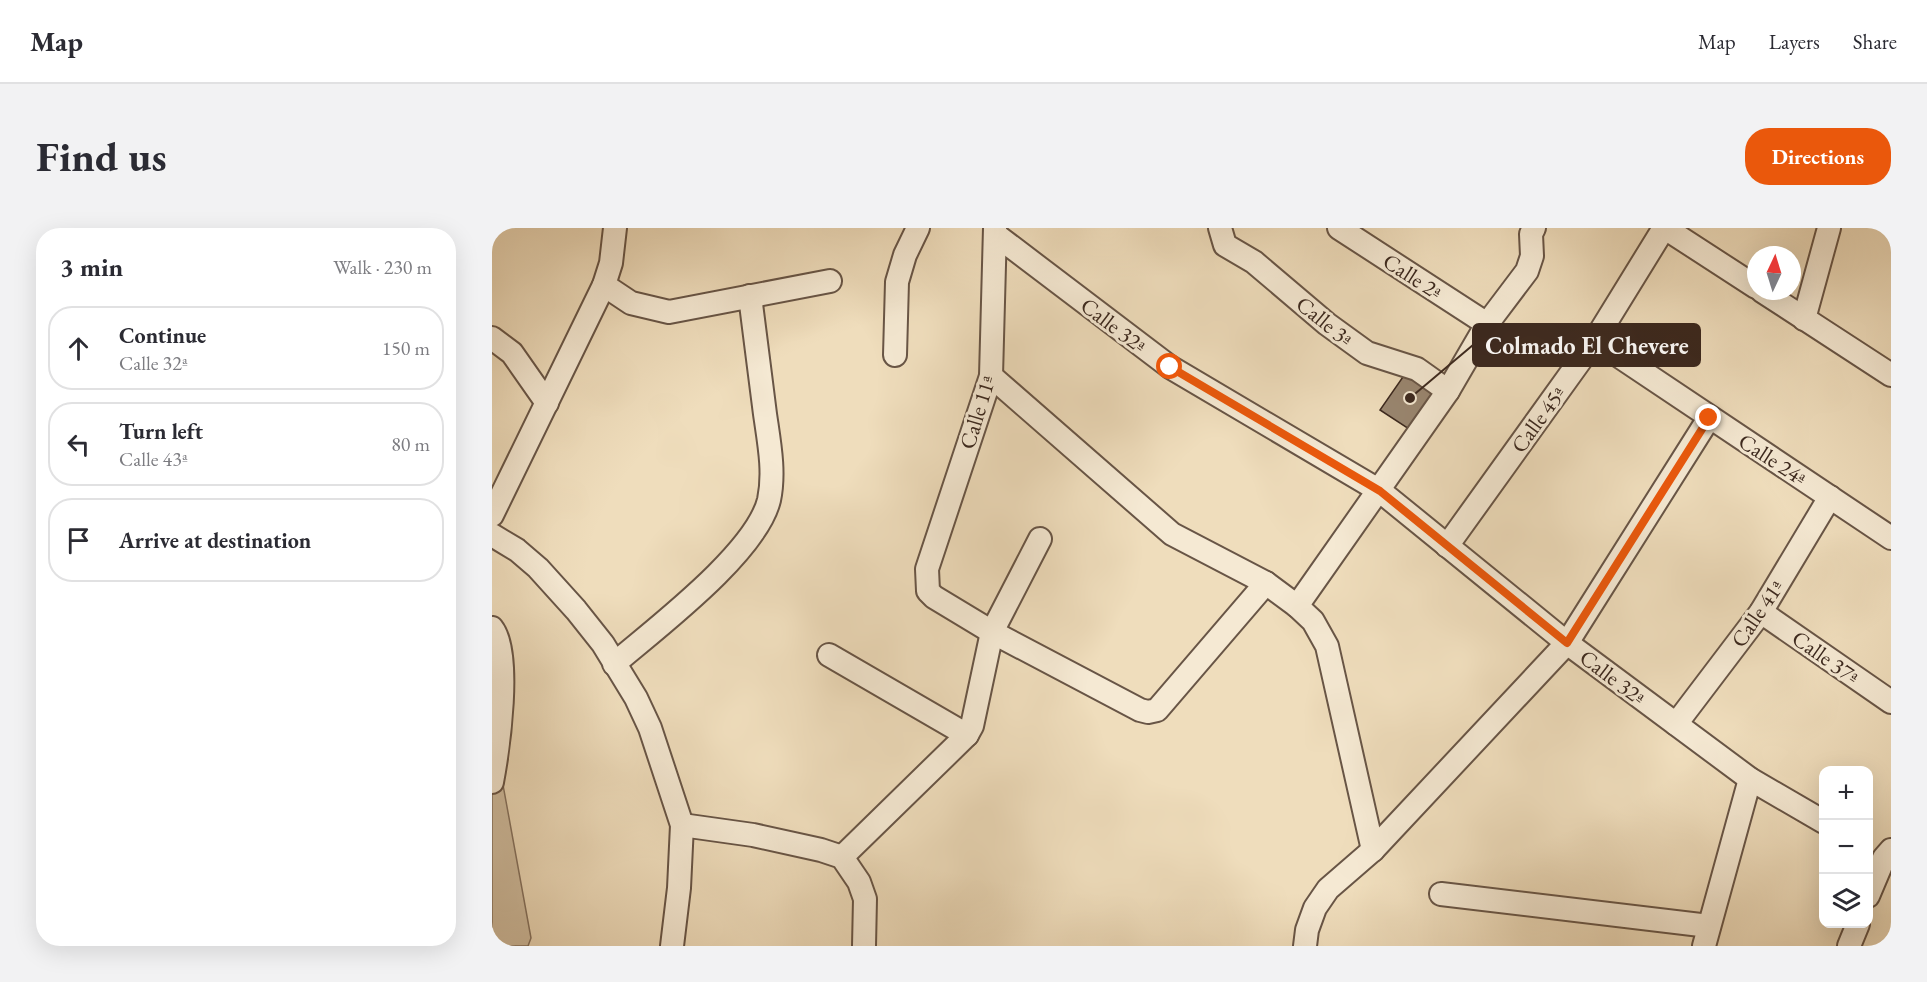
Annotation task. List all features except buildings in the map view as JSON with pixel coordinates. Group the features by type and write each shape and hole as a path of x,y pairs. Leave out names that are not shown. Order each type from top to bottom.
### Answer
{"street":[{"path":"492,515 604,285 611,263 615,228"},
{"path":"895,355 897,282 905,255 918,228"},
{"name":"Calle 3ª","path":"1220,228 1225,245 1254,262 1327,324 1366,353 1417,369 1449,391"},
{"name":"Calle 2ª","path":"1339,228 1487,324"},
{"path":"1665,228 1747,281"},
{"name":"Calle 45ª","path":"1447,546 1595,340 1665,228"},
{"path":"1804,319 1829,228"},
{"path":"1297,606 1449,391 1487,324 1527,271 1532,256 1529,230"},
{"name":"Calle 11ª","path":"992,632 934,597 928,591 927,569 991,376 996,232"},
{"name":"Calle 32ª","path":"996,232 1170,367 1380,491 1567,643 1750,779 1821,820"},
{"path":"604,285 631,303 669,312 830,281"},
{"path":"614,664 721,571 755,529 769,501 770,448 750,296"},
{"path":"1776,300 1891,375"},
{"path":"492,338 512,353 547,403"},
{"name":"Calle 24ª","path":"1595,340 1891,538"},
{"path":"991,376 1172,534 1266,583 1313,621 1327,646 1373,850"},
{"path":"1305,946 1307,930 1316,908 1328,889 1373,850 1567,643 1709,418"},
{"name":"Calle 41ª","path":"1676,724 1761,612 1830,497"},
{"path":"492,535 517,550 556,587 603,644 636,698 650,728 682,825 680,888 672,946"},
{"path":"842,857 967,735 972,726 992,632 1040,539"},
{"path":"992,632 1140,710 1148,712 1157,710 1266,583"},
{"name":"Calle 37ª","path":"1761,612 1891,702"},
{"path":"492,628 496,633 502,655 499,741 492,782"},
{"path":"829,655 967,735"},
{"path":"1441,894 1707,936 1750,779"},
{"path":"682,825 753,835 842,857 859,882 865,899 864,946"},
{"path":"1873,881 1881,852"},
{"path":"1849,946 1856,928"}],"shaded area":[{"path":"492,750 499,763 531,938 528,946 492,946"}],"place":[{"name":"Colmado El Chevere","path":"1410,398"}],"route":[{"path":"1170,367 1380,491 1567,643 1709,418"}]}
